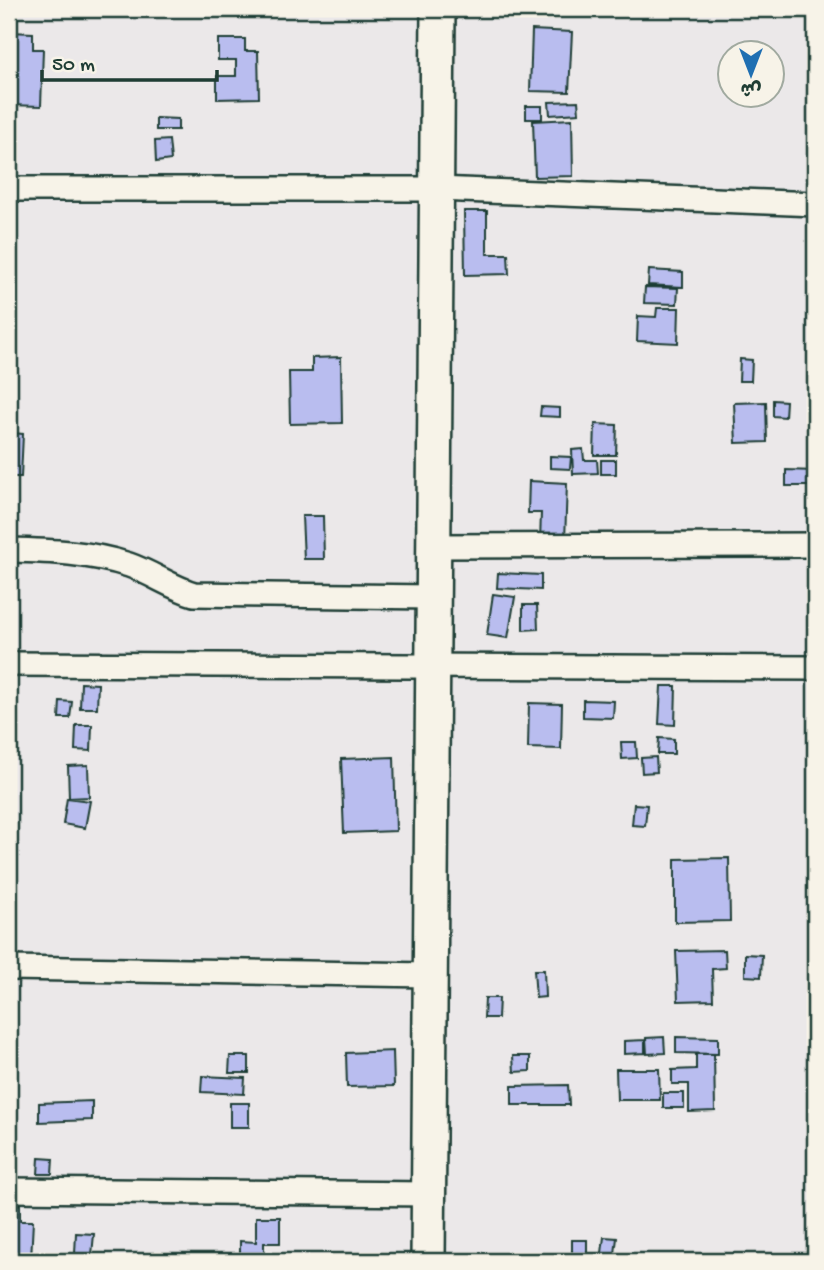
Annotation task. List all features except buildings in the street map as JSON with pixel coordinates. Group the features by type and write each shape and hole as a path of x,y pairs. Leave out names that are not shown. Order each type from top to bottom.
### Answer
{"street":[{"path":"428,1261 438,9"},
{"path":"9,189 437,189 815,204"},
{"path":"433,547 815,545"},
{"path":"9,550 78,553 105,558 131,566 177,589 194,594 433,597"},
{"path":"9,664 815,668"},
{"path":"9,968 429,975"},
{"path":"9,1191 430,1194"}]}
